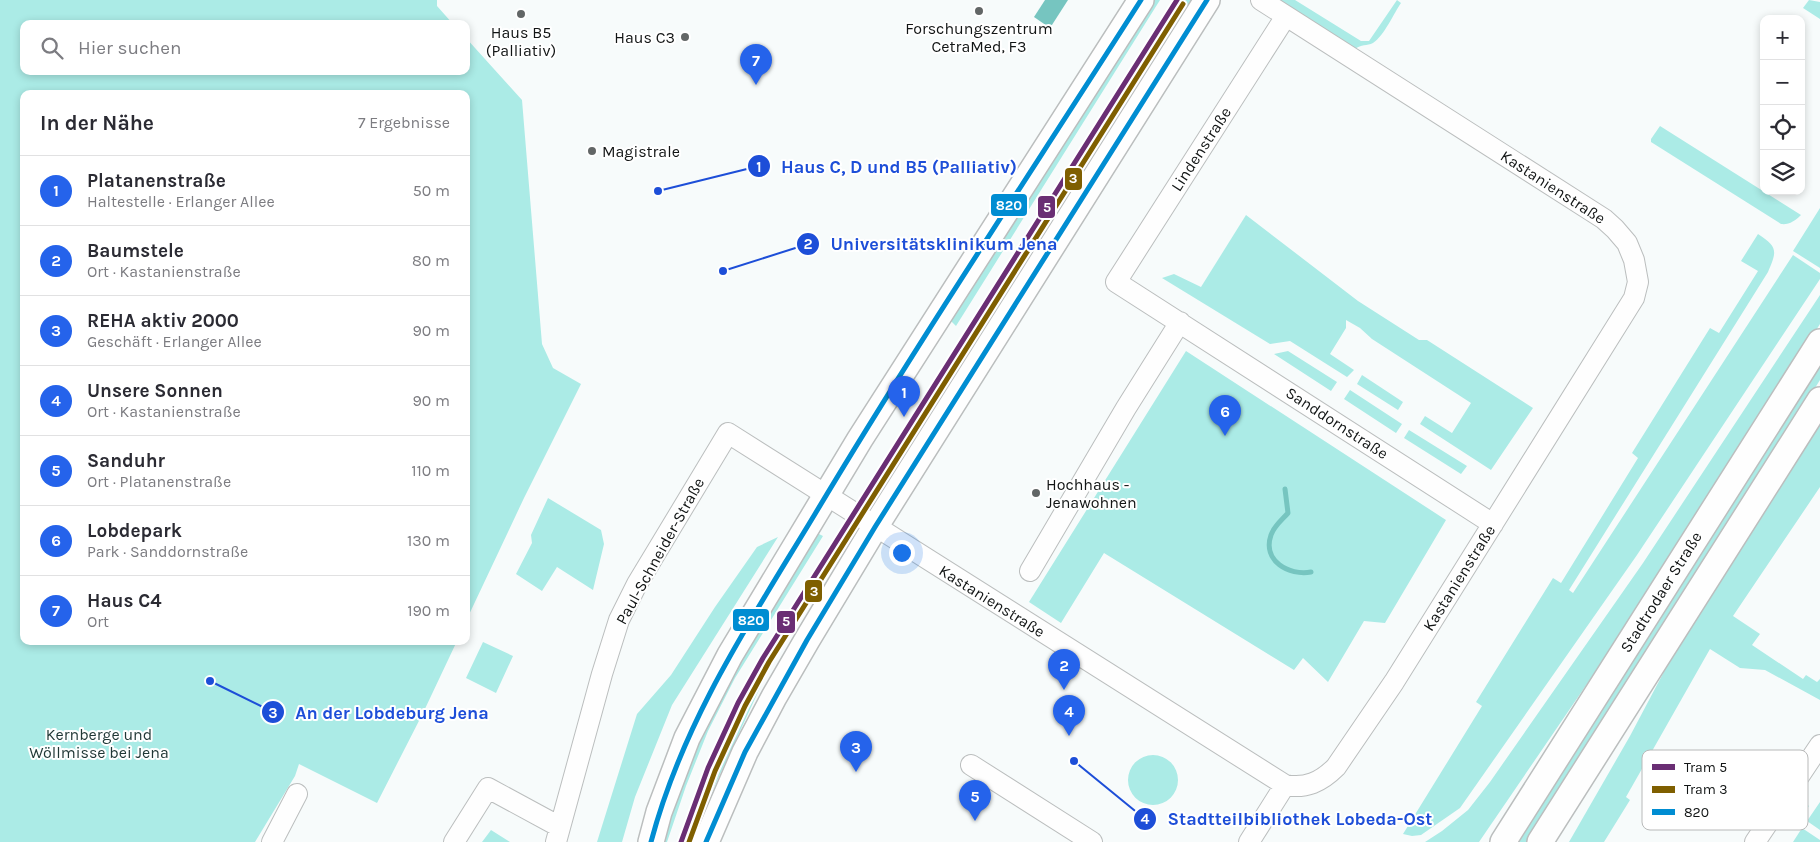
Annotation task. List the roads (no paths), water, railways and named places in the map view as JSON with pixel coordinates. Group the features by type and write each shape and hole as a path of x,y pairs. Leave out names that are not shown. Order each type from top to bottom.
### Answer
{"main road":[{"path":"651,842 674,769 700,710 730,655 825,495 1141,0"},
{"path":"706,842 730,786 774,697 875,527 1207,0"},
{"name":"Stadtrodaer Straße","path":"1503,842 1820,342"},
{"name":"Stadtrodaer Straße","path":"1540,842 1820,400"},
{"path":"1554,842 1568,797"}],"street":[{"name":"Kastanienstraße","path":"825,495 1284,785 1296,787 1316,783 1336,767 1394,682 1634,298 1638,282 1634,260 1627,243 1604,219 1261,0"},
{"name":"Lindenstraße","path":"1116,282 1286,16"},
{"name":"Sanddornstraße","path":"1116,282 1493,524"},
{"path":"1030,571 1126,408 1180,322"},
{"name":"Paul-Schneider-Straße","path":"558,835 602,674 619,620 637,584 728,434 825,495"},
{"path":"1808,763 1820,745"},
{"path":"971,765 1092,842"},
{"path":"1249,842 1284,785"},
{"path":"454,842 488,788 558,835"},
{"path":"272,842 297,794"},
{"path":"1754,842 1762,830"}],"waterway":[{"path":"1285,489 1288,513 1272,532 1269,544 1270,552 1279,565 1286,569 1294,572 1311,572"}],"tram line":[{"name":"5","path":"681,842 708,768 738,703 763,658 1177,0"},
{"name":"3","path":"689,842 715,771 745,706 769,662 1183,4"}],"place":[{"name":"Forschungszentrum CetraMed, F3","path":"979,11"},
{"name":"Haus B5 (Palliativ)","path":"521,14"},
{"name":"Haus C3","path":"685,37"},
{"name":"Haus C4","path":"756,85"},
{"name":"Magistrale","path":"592,151"},
{"name":"Haus C, D und B5 (Palliativ)","path":"658,191"},
{"name":"Universitätsklinikum Jena","path":"723,271"},
{"name":"Platanenstraße","path":"904,417"},
{"name":"Lobdepark","path":"1225,436"},
{"name":"Hochhaus - Jenawohnen","path":"1036,493"},
{"name":"An der Lobdeburg Jena","path":"210,681"},
{"name":"Baumstele","path":"1064,690"},
{"name":"Unsere Sonnen","path":"1069,736"},
{"name":"Stadtteilbibliothek Lobeda-Ost","path":"1074,761"},
{"name":"REHA aktiv 2000","path":"856,772"},
{"name":"Sanduhr","path":"975,821"}],"park label":[{"name":"Kernberge und Wöllmisse bei Jena","path":"99,743"}]}
